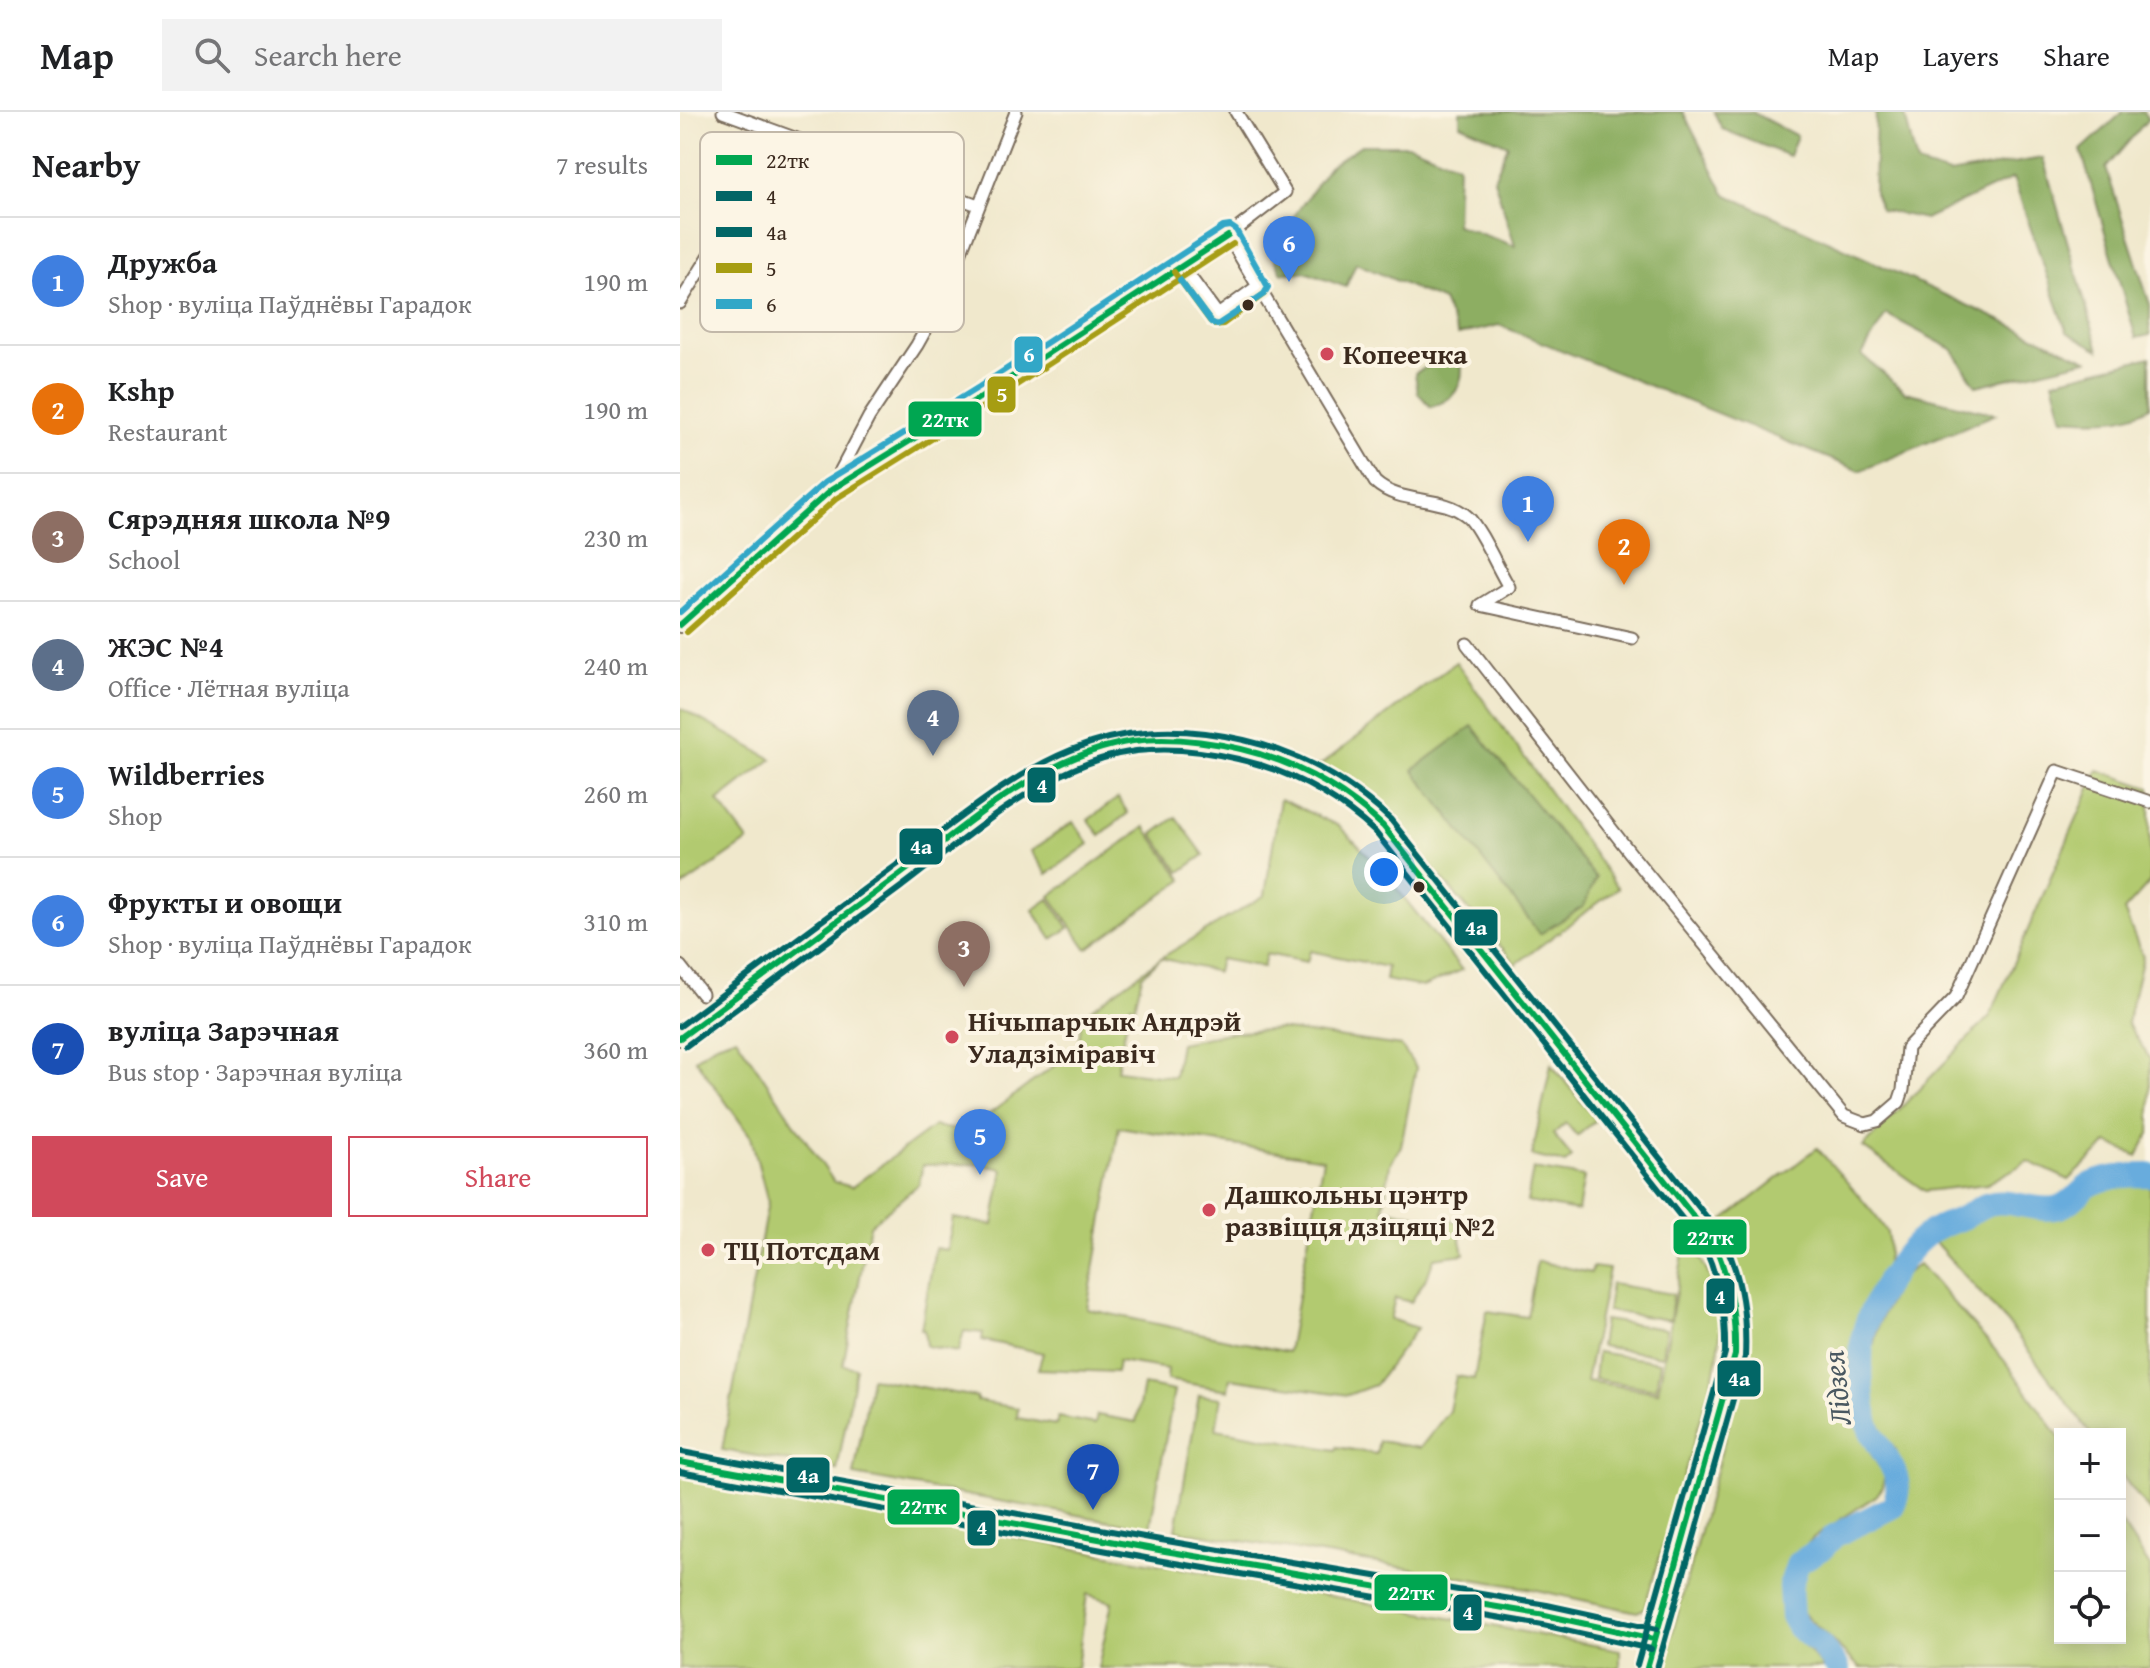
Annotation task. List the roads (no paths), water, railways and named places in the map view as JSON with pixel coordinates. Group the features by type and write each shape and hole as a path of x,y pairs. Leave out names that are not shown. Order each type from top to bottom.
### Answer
{"street":[{"path":"723,112 778,132"},
{"path":"964,242 1016,112"},
{"path":"680,625 831,490 984,395 1228,236 1285,192 1236,112"},
{"path":"964,200 978,205"},
{"path":"1228,236 1375,482 1387,492 1444,506 1469,518 1509,587 1480,605 1632,638"},
{"path":"1176,270 1218,315 1258,286"},
{"path":"680,303 700,271"},
{"path":"831,490 869,417 924,332"},
{"path":"1467,644 1631,854 1844,1116 1865,1124 1877,1121 1899,1102 1907,1048 1956,997 2057,771 2150,802"},
{"path":"680,1038 1016,789 1058,765 1133,741 1193,741 1228,746 1280,761 1334,787 1357,802 1383,826 1713,1241 1726,1270 1735,1305 1735,1355 1647,1668"},
{"path":"680,966 702,994"},
{"path":"680,1462 1153,1549 1545,1615 1654,1639"}],"waterway":[{"name":"Лідзея","path":"1838,1668 1820,1645 1798,1627 1792,1616 1790,1587 1798,1563 1824,1547 1834,1536 1892,1507 1897,1495 1895,1474 1868,1424 1861,1376 1865,1328 1893,1273 1924,1237 1985,1205 2005,1203 2055,1208 2070,1202 2096,1182 2150,1175"}],"place":[{"name":"Фрукты и овощи","path":"1289,282"},
{"name":"Копеечка","path":"1327,354"},
{"name":"Дружба","path":"1528,542"},
{"name":"Kshp","path":"1624,585"},
{"name":"ЖЭС №4","path":"933,756"},
{"name":"Сярэдняя школа №9","path":"964,987"},
{"name":"Нічыпарчык Андрэй Уладзіміравіч","path":"952,1037"},
{"name":"Wildberries","path":"980,1175"},
{"name":"Дашкольны цэнтр развіцця дзіцяці №2","path":"1209,1210"},
{"name":"ТЦ Потсдам","path":"708,1250"},
{"name":"вуліца Зарэчная","path":"1093,1510"}]}
